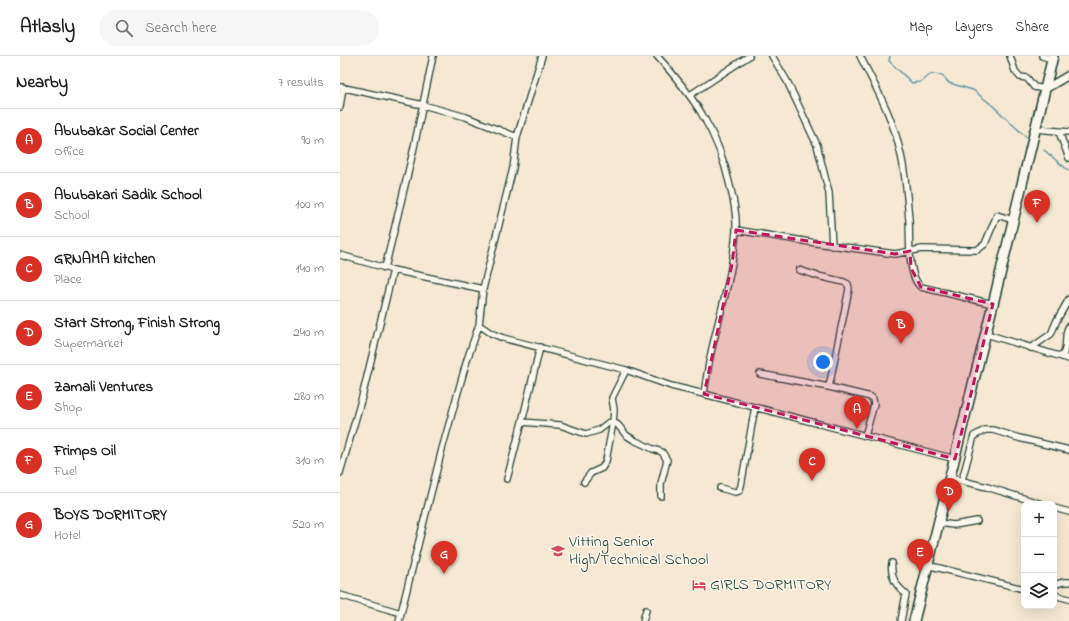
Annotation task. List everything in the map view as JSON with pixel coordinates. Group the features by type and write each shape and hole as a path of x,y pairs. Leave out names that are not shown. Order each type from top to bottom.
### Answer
{"highway":[{"path":"914,621 986,334 1052,57"}],"street":[{"path":"385,268 413,152 433,56"},
{"path":"399,621 442,449 467,360 479,325 483,289 513,168 517,137 542,56"},
{"path":"657,56 690,95 717,141 724,159 733,197 736,230 732,264 710,354 704,394"},
{"path":"690,95 749,56"},
{"path":"772,56 787,81 817,145 829,193 832,246"},
{"path":"860,56 895,130 905,177 911,268 917,284 921,287 993,304"},
{"path":"1010,56 1015,71 1020,77 1027,78 1034,87 1045,89 1069,75"},
{"path":"1042,56 1052,57"},
{"path":"340,107 341,87 423,105 466,117 517,137"},
{"path":"1059,132 1069,158"},
{"path":"1035,133 1069,132"},
{"path":"736,230 832,246 895,254 910,251 938,249 977,250 985,244 997,215 1013,220"},
{"path":"340,255 393,270 483,289"},
{"path":"340,473 362,397 393,270"},
{"path":"799,270 848,284 849,289 829,387"},
{"path":"1031,348 1051,334 1069,299"},
{"path":"479,325 491,333 503,338 626,370 671,386 955,459"},
{"path":"1062,357 1067,347 1067,329 1069,326"},
{"path":"986,334 1069,359"},
{"path":"508,479 540,347"},
{"path":"584,482 591,473 602,468 606,461 613,422 614,410 612,398 626,370"},
{"path":"760,374 829,387 871,397 874,400 874,404 865,436"},
{"path":"720,488 735,492 739,491 755,407"},
{"path":"522,422 560,425 586,434 599,430 608,422 613,422 618,425 626,435 662,452 666,457 667,460 661,484 661,496"},
{"path":"962,480 974,436 985,430 993,430 1069,450"},
{"path":"950,478 962,480 1032,501"},
{"path":"1057,509 1069,512"},
{"path":"938,523 954,525 977,521"},
{"path":"892,563 892,577 899,588 906,594 901,621"},
{"path":"927,566 1021,588"},
{"path":"1057,584 1069,582"},
{"path":"340,595 401,613"},
{"path":"1057,596 1069,599"},
{"path":"643,621 646,610"}],"highlighted area":[{"path":"736,230 895,254 910,251 911,268 921,287 993,304 955,459 704,394 732,264"}],"waterway":[{"path":"890,56 889,61 912,83 920,82 931,74 942,75 949,83 973,90 992,105 1026,137"},
{"path":"1044,150 1069,171"}],"place":[{"name":"Frimps Oil","path":"1037,223"},
{"name":"Abubakari Sadik School","path":"901,344"},
{"name":"Abubakar Social Center","path":"857,429"},
{"name":"GRNAMA kitchen","path":"812,481"},
{"name":"Start Strong, Finish Strong","path":"949,511"},
{"name":"Vitting Senior High/Technical School","path":"558,551"},
{"name":"Zamali Ventures","path":"920,572"},
{"name":"BOYS DORMITORY","path":"444,574"},
{"name":"GIRLS DORMITORY","path":"699,585"}]}
